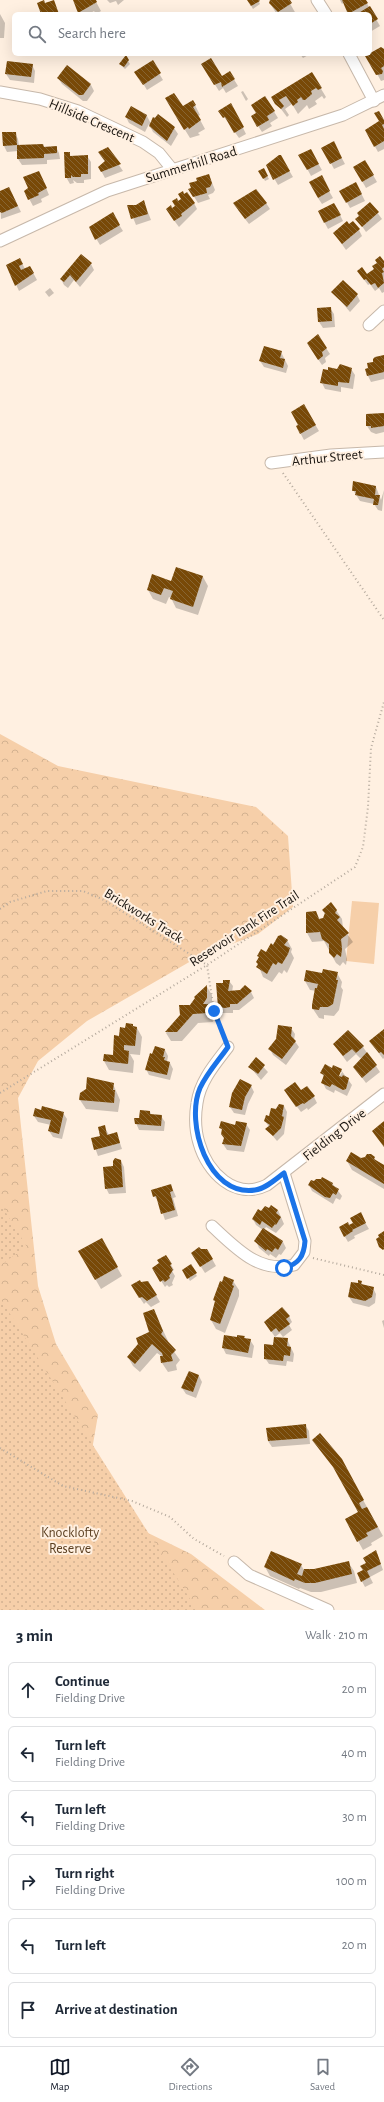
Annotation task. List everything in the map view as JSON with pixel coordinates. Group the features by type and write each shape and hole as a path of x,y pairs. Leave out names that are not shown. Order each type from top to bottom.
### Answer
{"street":[{"path":"317,0 325,12"},
{"path":"350,56 374,101"},
{"name":"Hillside Crescent","path":"0,92 40,99 78,111 144,142 159,153 172,169"},
{"name":"Summerhill Road","path":"0,241 91,197 172,169 343,116 384,95"},
{"path":"369,325 384,311"},
{"name":"Arthur Street","path":"273,463 331,455 384,452"},
{"name":"Fielding Drive","path":"228,1047 200,1088 196,1116 199,1143 204,1154 218,1176 237,1189 257,1190 284,1173 384,1094"},
{"path":"212,1226 240,1252 265,1266 284,1268 294,1265 304,1252 305,1241 284,1173"},
{"path":"234,1562 249,1575 328,1610"}],"path":[{"path":"273,463 384,620"},
{"name":"Reservoir Tank Fire Trail","path":"0,1093 207,965 355,867 364,840 368,807 371,748 384,702"},
{"name":"Brickworks Track","path":"0,909 10,902 47,891 83,891 104,900 207,965"},
{"path":"207,965 214,1011 228,1047"},
{"path":"304,1252 315,1259 384,1275"},
{"path":"0,1448 63,1486 132,1500 170,1517 194,1539 234,1562"}],"green space":[{"path":"0,734 58,766 256,807 288,836 293,907 258,934 198,957 87,1021 38,1061 18,1098 38,1286 56,1344 98,1415 87,1479 95,1507 191,1554 265,1610 0,1610"},
{"path":"352,901 379,903 374,964 346,961"},
{"path":"0,1203 27,1247 0,1265"},
{"name":"Knocklofty Reserve","path":"0,1298 197,1610 0,1610"}],"building":[{"path":"44,0 45,3 54,0 58,12 40,12 37,3"},
{"path":"73,0 96,0 97,2 78,12"},
{"path":"247,0 259,0 260,1 251,6"},
{"path":"270,0 290,0 292,3 278,12 269,3"},
{"path":"342,0 366,0 368,3 352,12 347,12"},
{"path":"370,6 378,19 372,23 372,12 360,12"},
{"path":"381,47 384,49 384,66 381,68 383,71 382,74 376,75 365,56 372,56 372,52"},
{"path":"127,56 129,60 124,67 119,64"},
{"path":"211,58 222,76 230,71 235,79 222,87 221,82 214,85 201,64"},
{"path":"153,60 161,73 143,85 134,72"},
{"path":"7,61 33,64 31,77 5,74"},
{"path":"67,65 91,84 83,95 79,95 57,78"},
{"path":"312,72 322,88 318,90 316,88 311,91 312,94 305,100 301,97 293,106 286,96 279,100 284,106 281,109 275,104 271,97"},
{"path":"174,93 183,106 193,100 196,105 193,107 201,120 189,129 188,127 184,130 165,98"},
{"path":"265,96 275,111 267,116 269,120 257,127 251,116 256,113 251,105"},
{"path":"231,103 244,127 234,133 225,117 223,118 218,111"},
{"path":"131,106 147,115 142,126 125,117"},
{"path":"379,111 384,120 384,124 382,125 384,129 384,141 374,147 365,130 379,121 374,113"},
{"path":"158,114 175,127 167,141 149,126 153,117 155,118"},
{"path":"2,132 16,132 17,145 3,146"},
{"path":"334,141 342,158 330,164 321,148"},
{"path":"43,144 44,147 57,146 57,153 44,154 44,158 17,159 17,145"},
{"path":"108,147 121,164 101,172 98,167 105,161 98,152"},
{"path":"311,149 319,164 307,170 298,155"},
{"path":"64,152 70,152 70,156 88,155 88,174 81,174 81,177 73,177 71,175 71,178 65,178"},
{"path":"281,155 290,171 273,180 266,165"},
{"path":"365,160 374,175 362,182 353,167"},
{"path":"264,168 268,176 263,179 258,171"},
{"path":"39,171 47,188 38,193 39,195 28,200 24,191 28,188 23,177"},
{"path":"209,174 212,183 210,187 206,188 207,193 193,197 188,189 191,188 189,183 197,181 196,178"},
{"path":"322,175 330,191 318,198 309,182"},
{"path":"356,182 362,194 346,203 339,191"},
{"path":"9,187 18,206 2,213 0,212 0,191"},
{"path":"256,189 267,203 245,219 233,203"},
{"path":"183,191 184,194 187,192 195,203 181,214 182,216 174,221 166,209 171,205 172,208 175,206 172,201 177,198 178,201 181,199 178,194"},
{"path":"144,200 148,214 131,219 127,205 136,205"},
{"path":"370,202 379,212 362,227 355,219 359,216 357,213"},
{"path":"334,203 341,215 324,223 318,211"},
{"path":"113,212 120,225 95,240 89,227"},
{"path":"347,221 349,224 353,221 360,229 342,244 333,233"},
{"path":"81,254 92,263 76,282 70,275 64,282 60,279"},
{"path":"380,256 384,261 384,267 382,269 384,272 382,273 384,283 378,288 375,283 371,285 366,279 364,280 357,271 362,267 367,274 374,269 372,266 377,263 375,260"},
{"path":"20,258 23,264 19,266 21,270 30,266 34,273 15,286 6,265"},
{"path":"343,280 358,294 347,307 331,292"},
{"path":"331,307 332,321 318,322 317,308"},
{"path":"318,334 327,348 322,352 323,356 318,360 307,343"},
{"path":"264,346 282,351 280,358 285,359 283,368 259,361"},
{"path":"384,355 384,372 367,376 365,369 368,368 367,363 373,362 375,357"},
{"path":"340,364 352,368 349,383 338,382 338,386 320,383 323,369 328,370 328,367 337,369"},
{"path":"304,404 316,425 300,434 296,426 298,425 291,412"},
{"path":"384,413 384,426 371,428 371,426 366,426 366,414"},
{"path":"353,481 376,486 375,495 380,495 378,505 373,505 374,499 355,495 356,491 352,491"},
{"path":"176,567 203,576 193,607 170,599 173,591 164,588 161,595 147,590 152,574 171,581"},
{"path":"331,902 337,910 335,913 340,917 337,920 349,933 341,939 341,957 337,954 334,958 329,953 329,944 322,939 320,932 306,933 306,912 316,911 319,919 323,918 325,913 322,910"},
{"path":"281,935 288,940 284,945 290,948 288,954 282,964 278,962 276,965 273,963 267,974 256,967 258,964 256,962 259,957 257,956 261,949 266,952 271,943 273,945 278,936"},
{"path":"323,969 338,972 336,980 338,980 333,1004 328,1007 320,1007 319,1010 312,1009 315,988 317,988 318,984 304,981 306,970 322,973"},
{"path":"223,980 230,980 228,991 240,990 245,985 252,991 237,1004 230,1004 230,1007 225,1008 218,1007 216,983 223,983"},
{"path":"207,985 207,998 203,1004 208,1004 208,1013 193,1014 177,1032 165,1032 180,1015 179,1005 190,1005 195,998 194,997"},
{"path":"126,1023 133,1024 133,1026 137,1027 135,1046 124,1045 124,1050 129,1051 128,1064 103,1061 104,1054 113,1055 114,1035 119,1036 120,1027 125,1028"},
{"path":"278,1025 292,1027 291,1036 296,1041 282,1059 268,1049 276,1039"},
{"path":"384,1029 384,1055 381,1052 379,1053 369,1041"},
{"path":"348,1030 364,1046 356,1053 352,1049 343,1056 333,1044"},
{"path":"155,1046 165,1049 163,1057 165,1057 164,1060 170,1062 167,1075 145,1070 150,1053 152,1054"},
{"path":"367,1052 377,1065 362,1078 353,1067"},
{"path":"256,1057 265,1065 258,1074 248,1067"},
{"path":"325,1064 332,1068 333,1065 342,1069 339,1076 342,1077 343,1075 349,1078 346,1089 343,1090 332,1084 330,1087 321,1083 324,1075 320,1073"},
{"path":"87,1077 114,1083 114,1103 79,1100 80,1093 86,1089"},
{"path":"240,1079 252,1085 245,1097 242,1110 229,1107 232,1093"},
{"path":"295,1082 301,1090 307,1086 315,1096 304,1104 303,1103 296,1107 284,1090"},
{"path":"279,1104 284,1105 282,1116 284,1117 281,1128 273,1136 265,1129 270,1125 264,1121 266,1115 269,1116 271,1108 276,1109"},
{"path":"42,1106 64,1112 59,1134 48,1131 51,1120 33,1116 35,1108 41,1110"},
{"path":"140,1110 150,1111 150,1114 162,1115 161,1126 135,1124 134,1118 139,1118"},
{"path":"221,1121 235,1125 236,1121 247,1123 241,1146 222,1144 224,1138 221,1134 222,1129 219,1128"},
{"path":"384,1121 384,1147 372,1131"},
{"path":"105,1125 107,1135 117,1132 120,1143 94,1150 91,1138 100,1136 98,1127"},
{"path":"351,1152 361,1158 365,1157 367,1154 371,1154 375,1157 374,1159 384,1165 384,1184 346,1161"},
{"path":"115,1158 121,1160 123,1187 105,1189 103,1167 113,1166 113,1161"},
{"path":"322,1177 333,1183 332,1185 339,1189 336,1195 333,1193 330,1198 325,1197 308,1185 311,1180 314,1181 316,1179 321,1179"},
{"path":"171,1184 173,1191 170,1192 175,1210 161,1214 156,1196 153,1197 151,1190"},
{"path":"271,1205 278,1210 276,1213 281,1217 272,1228 262,1221 260,1225 252,1219 258,1209 261,1211 265,1206 269,1208"},
{"path":"361,1212 366,1223 352,1230 353,1231 344,1237 339,1227 348,1222 349,1225 353,1223 350,1218"},
{"path":"263,1228 283,1241 278,1250 275,1248 272,1252 267,1249 266,1251 254,1241"},
{"path":"384,1231 383,1250 379,1247 376,1239 379,1237 378,1235"},
{"path":"102,1238 118,1267 95,1280 78,1251"},
{"path":"199,1247 201,1249 207,1249 213,1259 200,1267 191,1253"},
{"path":"166,1255 172,1264 170,1265 173,1270 169,1276 170,1278 165,1282 163,1280 160,1282 152,1268 159,1263 157,1260"},
{"path":"191,1264 197,1273 187,1279 182,1270"},
{"path":"224,1276 234,1280 232,1285 234,1286 220,1324 210,1320 215,1301 213,1300 220,1281 222,1282"},
{"path":"140,1280 141,1282 148,1281 157,1295 147,1301 142,1297 139,1298 131,1285"},
{"path":"358,1280 362,1281 361,1284 374,1287 372,1297 365,1301 348,1297 351,1282 358,1283"},
{"path":"282,1307 290,1316 286,1319 290,1324 279,1332 276,1328 271,1332 264,1322"},
{"path":"154,1309 163,1331 161,1334 176,1350 171,1355 173,1361 161,1363 160,1356 163,1356 162,1353 152,1344 135,1364 127,1357 138,1344 136,1338 149,1332 143,1313"},
{"path":"224,1335 237,1337 237,1335 245,1336 244,1338 251,1339 248,1353 222,1348"},
{"path":"274,1337 288,1338 287,1346 291,1347 290,1356 284,1355 283,1361 264,1359 264,1344 273,1345"},
{"path":"189,1371 199,1375 193,1392 181,1388"},
{"path":"306,1424 307,1438 268,1441 266,1428"},
{"path":"320,1433 342,1459 364,1500 359,1503 362,1509 367,1507 378,1527 366,1533 368,1536 357,1542 345,1519 358,1512 333,1467 312,1440"},
{"path":"376,1550 381,1564 367,1571 370,1577 361,1582 357,1573 363,1570 360,1566 366,1563 363,1558"},
{"path":"271,1551 302,1564 297,1574 302,1576 304,1569 314,1569 349,1561 352,1574 315,1583 305,1583 295,1579 294,1581 264,1567"}],"route":[{"path":"214,1011 228,1047 200,1088 196,1116 199,1143 210,1166 218,1176 237,1189 247,1191 257,1190 284,1173 288,1191 305,1241 304,1252 301,1258 294,1265 284,1268"}]}
